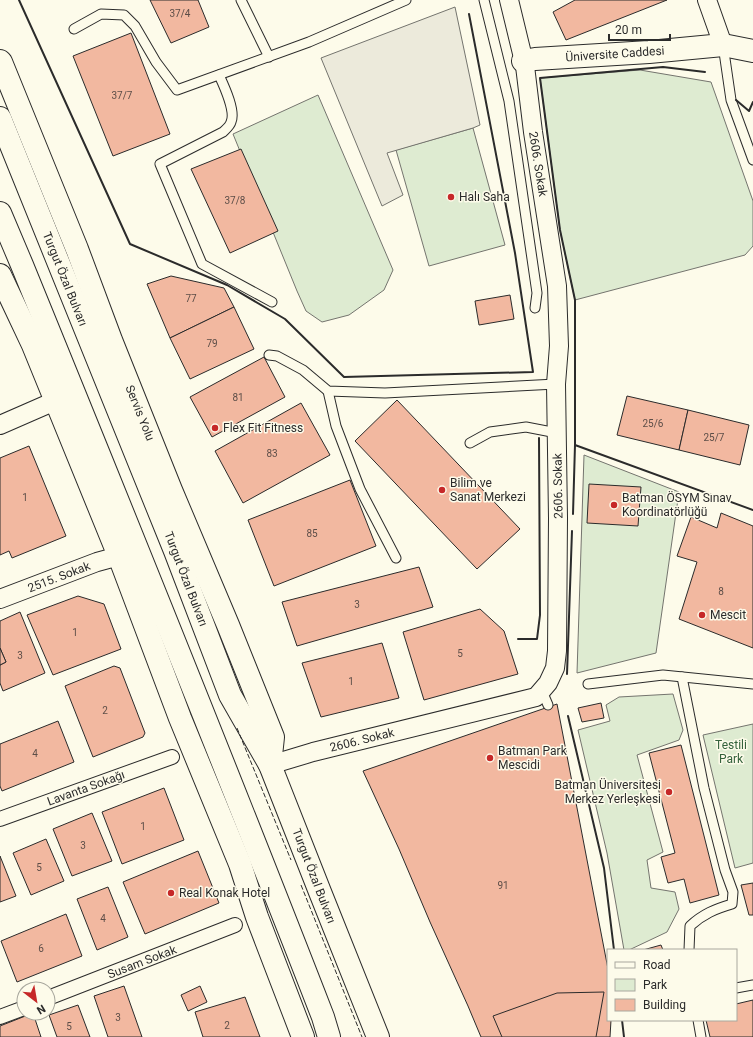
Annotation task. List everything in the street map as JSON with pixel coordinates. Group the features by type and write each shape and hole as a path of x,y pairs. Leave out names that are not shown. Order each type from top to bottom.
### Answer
{"main road":[{"name":"Üniversite Caddesi","path":"523,61 723,45 753,51"},
{"name":"Servis Yolu","path":"0,61 77,249 119,361 171,490 273,737 270,765"},
{"name":"Turgut Özal Bulvarı","path":"0,118 175,551 230,695 270,765 378,1037"},
{"path":"0,213 92,436 256,845 329,1037"},
{"path":"0,275 33,345 119,556 180,718 240,864 257,917 303,1037"}],"street":[{"name":"2606. Sokak","path":"270,765 313,752 542,701 548,682 555,668 557,651 558,518 556,384 559,346 557,286 523,61 509,0"},
{"path":"707,0 723,45"},
{"path":"0,425 55,401"},
{"name":"2515. Sokak","path":"0,599 97,562 119,556"},
{"name":"Lavanta Sokağı","path":"0,819 172,757"},
{"name":"Susam Sokak","path":"56,995 235,925"},
{"path":"0,1017 16,1011"}],"lane":[{"path":"241,0 269,57"},
{"path":"74,29 101,14 124,15 135,26 156,62 177,90 309,42 406,0"},
{"path":"484,0 509,101 537,293 535,308"},
{"path":"723,45 731,100 753,160"},
{"path":"220,75 233,111 232,122 228,128 160,164 202,264 272,302"},
{"path":"269,355 277,356 303,370 328,390 385,393 556,384"},
{"path":"328,390 336,426 360,489 396,558"},
{"path":"470,443 490,432 526,427 557,432"},
{"path":"588,684 663,675 753,684"},
{"path":"682,677 704,788 725,870 733,892 732,904 717,908 698,918 690,926 689,949"},
{"path":"737,988 753,985"},
{"path":"698,1021 701,1037"}],"green space":[{"path":"640,70 711,82 753,201 753,246 745,255 575,300 560,230 540,78"},
{"path":"318,95 393,270 384,290 349,315 322,322 306,311 233,134"},
{"name":"Halı Saha","path":"473,128 505,245 429,266 396,150"},
{"path":"584,455 679,492 656,653 577,673"},
{"path":"673,694 683,730 679,740 637,755 663,852 647,860 651,888 675,892 679,909 667,932 631,949 624,949 607,853 578,730 610,721 606,705 619,697"},
{"name":"Testili Park","path":"753,724 753,863 735,868 703,735"}],"shaded area":[{"path":"455,7 480,125 387,153 403,195 382,206 321,58"}],"building":[{"path":"150,0 198,0 209,27 171,43"},
{"path":"575,0 667,0 566,40 553,12"},
{"path":"131,33 170,134 113,156 73,56"},
{"path":"241,149 278,231 230,253 191,169"},
{"path":"171,276 224,288 234,307 170,338 147,284"},
{"path":"510,295 514,319 479,325 475,301"},
{"path":"234,307 254,349 190,379 170,338"},
{"path":"264,357 285,397 212,437 190,397"},
{"path":"627,396 688,410 679,450 617,435"},
{"name":"Bilim ve Sanat Merkezi","path":"397,400 520,529 477,569 355,441"},
{"path":"301,403 330,455 243,503 215,451"},
{"path":"688,410 749,425 740,465 679,450"},
{"path":"29,446 66,536 12,558 9,551 0,555 0,458"},
{"path":"350,480 376,546 274,586 248,520"},
{"name":"Batman ÖSYM Sınav Koordinatörlüğü","path":"589,484 641,487 638,526 587,523"},
{"path":"721,513 753,526 753,648 679,619 697,562 677,556 691,517 717,528"},
{"path":"419,567 433,607 297,646 282,602"},
{"path":"78,596 104,604 121,649 53,675 27,615"},
{"path":"480,609 504,631 518,674 424,700 403,632"},
{"path":"20,612 45,673 3,691 0,683 0,665 6,662 0,648 0,621"},
{"path":"382,643 399,698 321,717 302,663"},
{"path":"0,648 6,662 0,665"},
{"path":"114,666 120,668 145,733 143,737 93,757 65,686"},
{"path":"601,703 604,718 582,722 578,708"},
{"path":"557,704 607,964 607,1021 611,1021 610,1037 481,1037 399,849 363,771"},
{"path":"58,721 74,762 2,791 0,786 0,744"},
{"path":"681,745 719,895 690,903 684,879 668,883 661,857 675,853 649,753"},
{"path":"164,788 184,840 122,864 102,812"},
{"path":"92,813 112,861 72,876 53,829"},
{"path":"46,839 64,881 31,895 13,853"},
{"name":"Real Konak Hotel","path":"198,851 219,903 145,934 123,882"},
{"path":"0,856 16,896 0,902"},
{"path":"753,883 753,915 749,915 741,885"},
{"path":"108,887 128,937 97,950 77,899"},
{"path":"66,914 82,956 17,981 1,941"},
{"path":"661,945 663,949 647,949"},
{"path":"124,986 142,1037 108,1037 94,996"},
{"path":"200,986 207,1002 188,1011 181,995"},
{"path":"604,992 596,1037 502,1037 493,1016 557,993"},
{"path":"245,997 260,1037 203,1037 195,1012"},
{"path":"753,1000 753,1037 710,1037 706,1021 737,1021 737,1004"},
{"path":"78,1005 90,1037 57,1037 51,1021 56,1021 56,1013"},
{"path":"16,1020 16,1021 36,1021 41,1037 0,1037 0,1026"}],"fence":[{"path":"237,728 291,860"},
{"path":"301,885 362,1037"}],"wall":[{"path":"19,0 130,244 227,285 285,319 344,377 533,372 515,253 469,14"},
{"path":"575,445 575,300 560,230 540,78 663,67 705,72"},
{"path":"736,100 749,111 753,102"},
{"path":"518,639 537,639 540,615 539,438"},
{"path":"573,514 575,445 753,510"},
{"path":"567,674 572,531"},
{"path":"568,716 604,868 614,949"},
{"path":"622,1021 624,1037"}],"place":[{"name":"Halı Saha","path":"451,197"},
{"name":"Flex Fit Fitness","path":"215,428"},
{"name":"Bilim ve Sanat Merkezi","path":"442,490"},
{"name":"Batman ÖSYM Sınav Koordinatörlüğü","path":"614,505"},
{"name":"Mescit","path":"702,615"},
{"name":"Batman Park Mescidi","path":"490,758"},
{"name":"Batman Üniversitesi Merkez Yerleşkesi","path":"669,792"},
{"name":"Real Konak Hotel","path":"171,893"}]}
